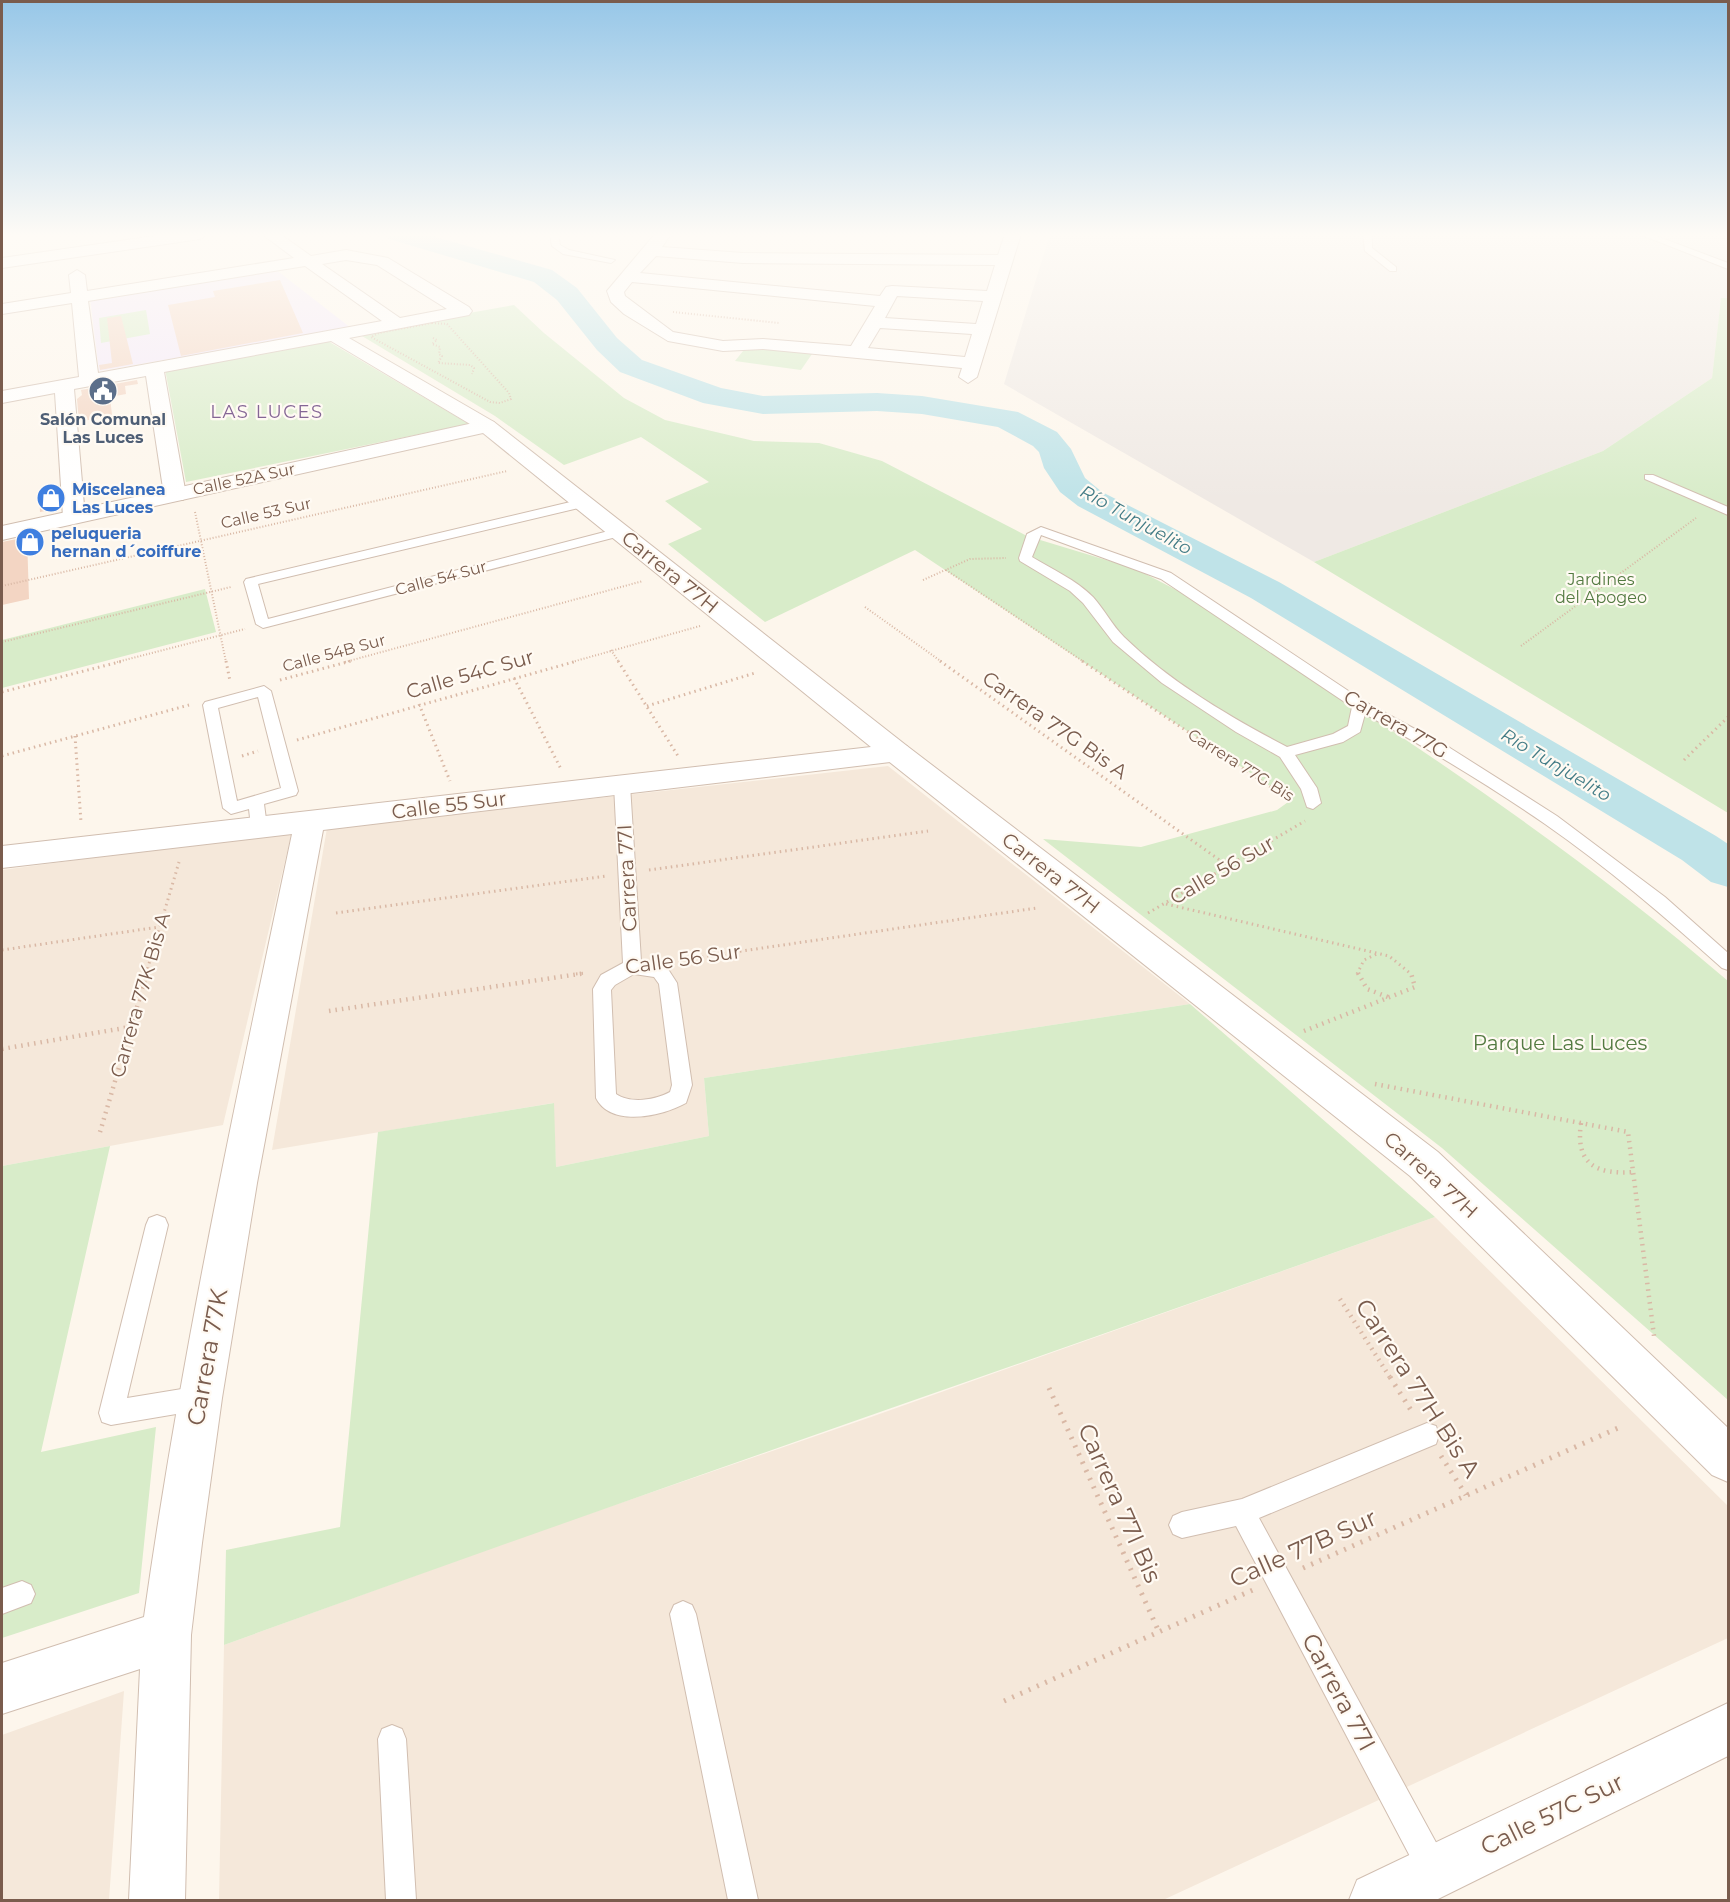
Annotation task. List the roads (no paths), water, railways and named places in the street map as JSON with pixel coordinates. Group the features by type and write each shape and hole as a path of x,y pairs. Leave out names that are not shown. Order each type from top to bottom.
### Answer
{"street":[{"path":"83,323 89,381"},
{"path":"2,397 396,323"},
{"path":"649,323 668,336 723,346 773,333 856,353 970,370 986,323"},
{"path":"856,353 874,323"},
{"path":"884,323 984,330"},
{"name":"Carrera 77H","path":"334,335 355,351 487,426 897,753 1424,1164 1728,1459"},
{"path":"154,369 183,493"},
{"path":"64,385 74,517"},
{"name":"Calle 52A Sur","path":"2,533 487,426"},
{"name":"Calle 55 Sur","path":"2,857 83,847 257,814 310,821 897,753"},
{"name":"Carrera 77K","path":"157,1900 166,1635 200,1398 240,1171 310,821"},
{"path":"2,1689 166,1635"},
{"name":"Calle 57C Sur","path":"1399,1891 1728,1729"}],"lane":[{"path":"1648,477 1728,512"},
{"name":"Calle 54 Sur","path":"583,503 251,582 263,624 620,532"},
{"name":"Carrera 77G Bis","path":"1036,531 1025,558 1075,588 1093,605 1118,639 1167,680 1241,729 1285,753 1309,788 1313,803"},
{"name":"Carrera 77G","path":"1036,531 1114,555 1166,576 1360,705 1444,752 1551,820 1659,902 1728,963"},
{"path":"264,691 290,791 257,814 231,808 210,705 264,691"},
{"path":"1285,753 1338,738 1355,729 1360,705"},
{"name":"Carrera 77I","path":"622,785 632,967"},
{"path":"632,967 660,971 668,984 681,1091 679,1097 671,1102 628,1109 614,1106 606,1098 602,989 608,980 632,967"},
{"path":"157,1225 111,1413 200,1398"},
{"path":"1182,1525 1242,1512 1427,1435"},
{"name":"Carrera 77I","path":"1242,1512 1278,1579 1399,1891"},
{"path":"683,1614 743,1900"},
{"path":"392,1739 401,1900"}],"waterway":[{"name":"Río Tunjuelito","path":"590,323 607,344 631,366 714,396 763,405 877,402 922,405 1007,419 1045,439 1055,449 1061,468 1072,485 1090,499 1265,590 1699,848 1728,869"}],"place":[{"name":"Salón Comunal Las Luces","path":"103,391"},
{"name":"Miscelanea Las Luces","path":"51,498"},
{"name":"peluqueria hernan d´coiffure","path":"30,542"}],"district":[{"name":"LAS LUCES","path":"267,412"}],"park label":[{"name":"Jardines del Apogeo","path":"1601,588"},
{"name":"Parque Las Luces","path":"1560,1043"}]}
